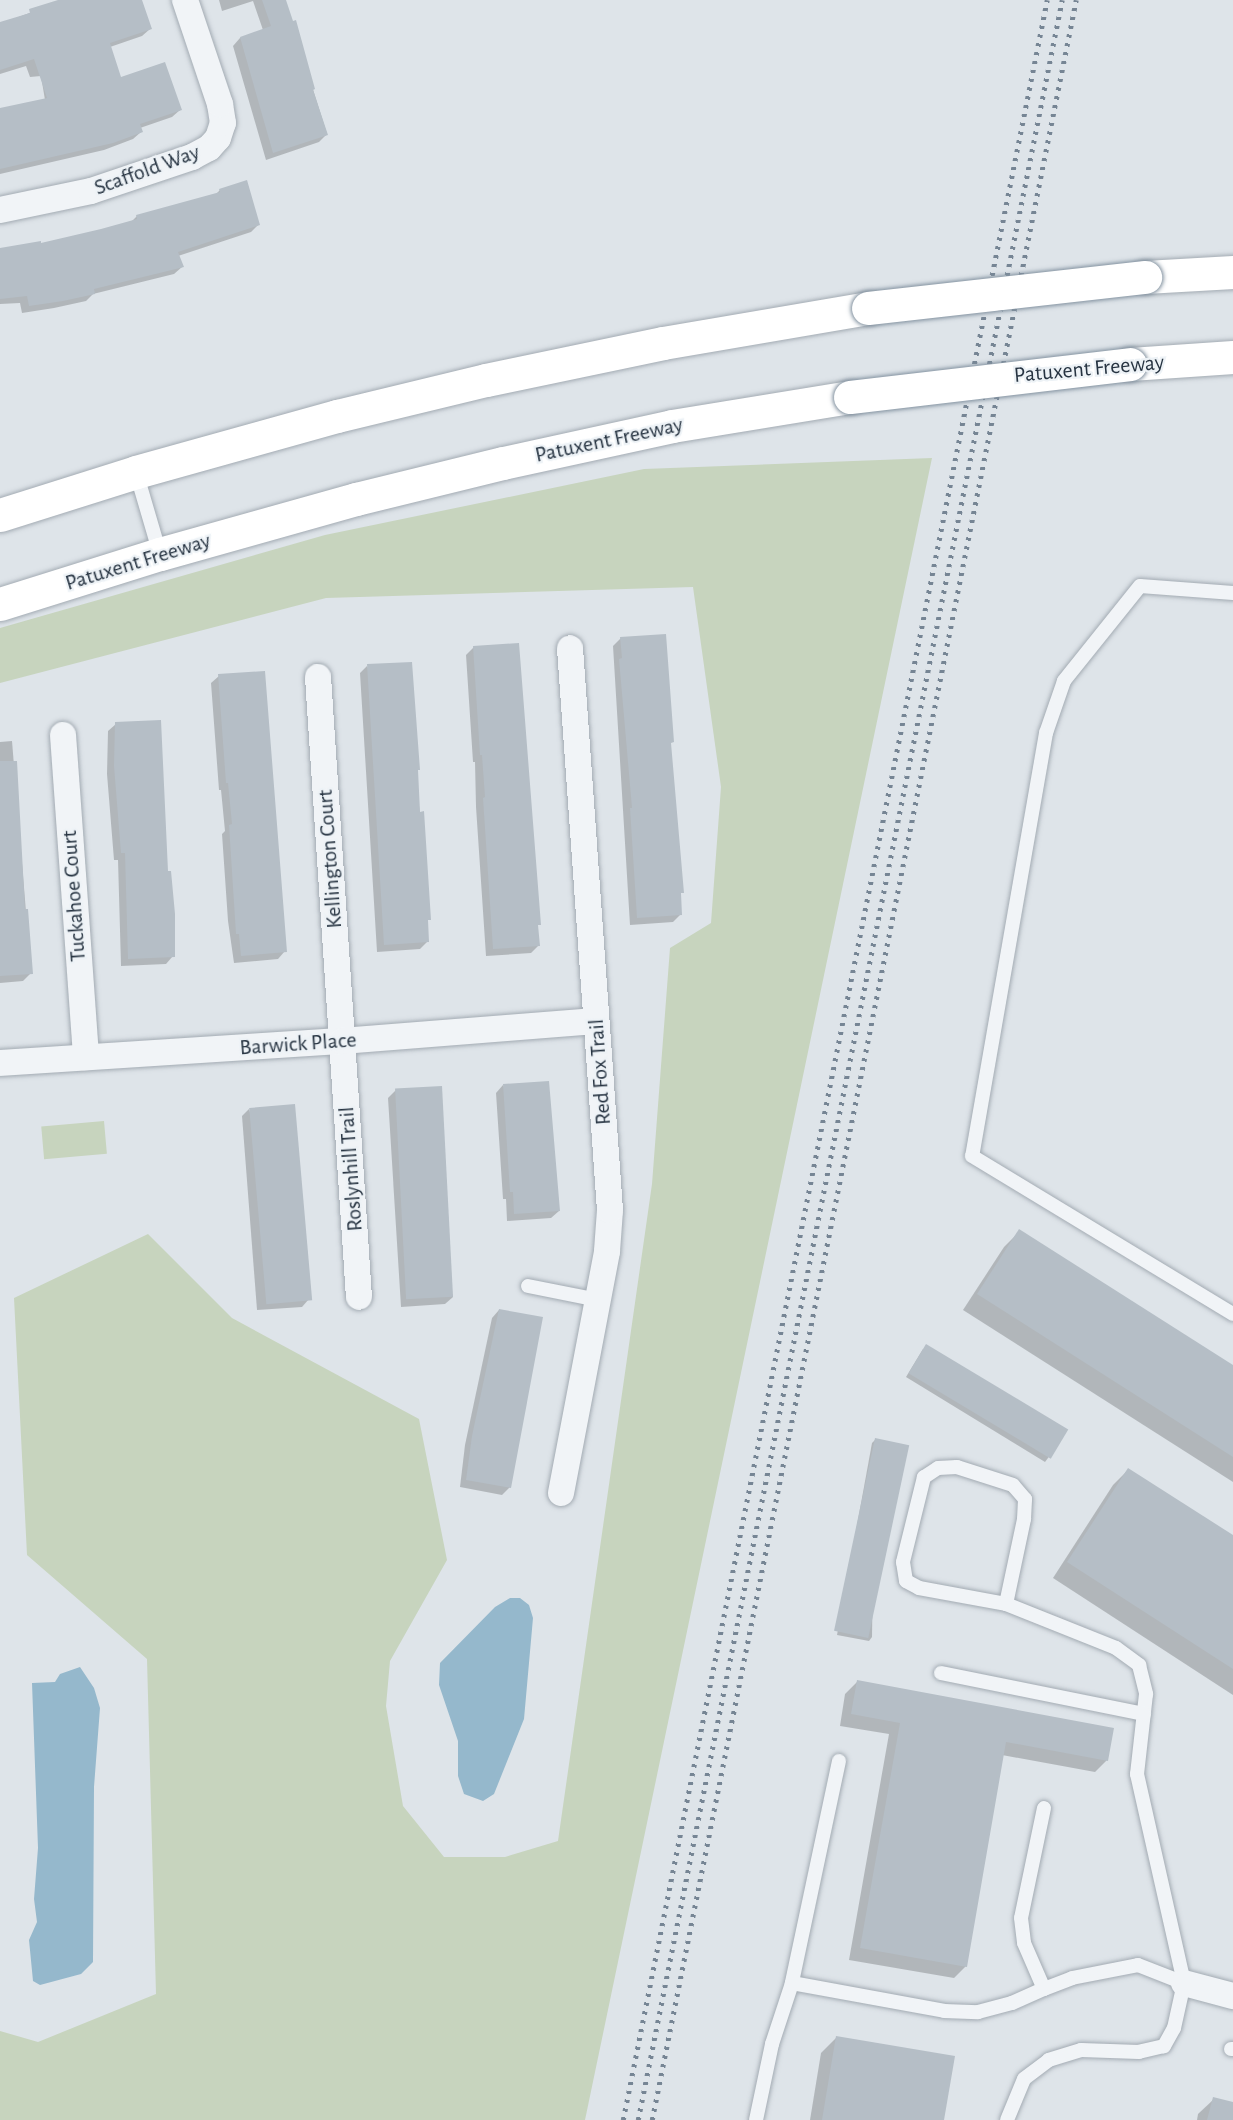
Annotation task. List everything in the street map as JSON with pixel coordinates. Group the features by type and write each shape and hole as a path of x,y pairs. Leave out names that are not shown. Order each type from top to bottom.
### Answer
{"highway":[{"path":"0,515 136,472 337,416 486,380 663,343 868,308 1145,277 1233,272"},
{"name":"Patuxent Freeway","path":"0,604 160,554 356,499 503,463 672,426 850,397 1144,363 1233,357"},
{"path":"1144,363 1233,367"}],"street":[{"name":"Scaffold Way","path":"0,210 91,191 192,157 209,148 218,138 223,123 220,104 185,0"},
{"name":"Red Fox Trail","path":"561,1493 598,1300 610,1210 570,648"},
{"name":"Kellington Court","path":"318,677 342,1041"},
{"name":"Tuckahoe Court","path":"63,735 86,1058"},
{"name":"Barwick Place","path":"0,1063 342,1041 596,1021"},
{"name":"Roslynhill Trail","path":"342,1041 359,1297"},
{"path":"1184,1983 1233,1996"}],"lane":[{"path":"136,472 160,554"},
{"path":"1233,594 1140,586 1064,681 1046,733 972,1156 1233,1314"},
{"path":"528,1286 598,1300"},
{"path":"1006,1604 1024,1519 1025,1499 1013,1485 957,1467 938,1468 924,1477 903,1562 906,1581 919,1588 1006,1604 1116,1648 1139,1665 1146,1694 1137,1774 1184,1983 1174,2028 1164,2046 1139,2052 1081,2050 1049,2060 1024,2079 1007,2120"},
{"path":"941,1673 1144,1714"},
{"path":"756,2120 772,2044 792,1983 839,1761"},
{"path":"1044,1808 1021,1918 1024,1943 1044,1989"},
{"path":"792,1983 944,2011 978,2012 1012,2003 1072,1978 1138,1965 1184,1983"}],"green space":[{"path":"932,458 585,2120 0,2120 0,2031 38,2042 156,1994 147,1659 27,1555 14,1298 148,1234 232,1318 419,1419 447,1560 390,1661 386,1706 403,1806 444,1857 505,1857 558,1841 652,1184 670,948 711,923 721,787 693,587 326,598 0,683 0,628 325,535 644,469"},
{"path":"104,1121 107,1154 44,1159 41,1126"}],"water":[{"path":"510,1598 520,1598 529,1605 533,1618 524,1719 494,1794 483,1801 464,1794 458,1776 458,1741 439,1685 440,1663 495,1607"},
{"path":"80,1667 94,1688 100,1708 94,1787 93,1962 81,1974 40,1985 33,1981 29,1940 37,1922 34,1899 38,1848 32,1683 55,1682 60,1674"}],"building":[{"path":"58,0 142,0 152,29 110,43 121,77 165,62 182,110 140,124 143,132 113,143 0,169 0,108 47,98 34,59 0,70 0,22 30,13 29,9"},
{"path":"262,0 286,0 293,21 296,20 315,89 313,90 328,135 273,153 240,37 271,26"},
{"path":"247,180 260,225 178,252 184,267 94,289 95,294 63,301 29,306 27,296 0,299 0,248 41,241 41,243 101,229 137,219 136,215 220,192 219,189"},
{"path":"666,634 674,742 671,743 684,893 681,893 682,915 637,918 630,808 632,808 619,659 622,658 620,637"},
{"path":"519,643 541,925 538,925 540,946 493,949 483,798 485,797 473,646"},
{"path":"412,662 420,770 418,770 420,812 424,811 431,920 428,920 429,942 384,945 367,664"},
{"path":"265,671 287,952 241,956 239,934 236,934 229,825 232,824 228,783 226,783 218,674"},
{"path":"161,720 168,871 171,871 175,914 175,957 128,959 125,853 121,853 114,766 115,722"},
{"path":"0,761 17,761 25,909 28,909 33,974 0,976"},
{"path":"549,1081 560,1211 514,1214 513,1192 510,1192 503,1084"},
{"path":"442,1086 453,1297 406,1299 395,1088"},
{"path":"295,1104 312,1300 266,1304 249,1108"},
{"path":"1019,1229 1233,1365 1233,1457 977,1294"},
{"path":"499,1309 543,1317 511,1488 466,1480 472,1436"},
{"path":"926,1344 1068,1429 1051,1459 908,1373"},
{"path":"875,1438 909,1445 868,1638 834,1631"},
{"path":"1128,1468 1233,1535 1233,1669 1067,1562"},
{"path":"857,1680 1114,1728 1108,1761 1006,1742 967,1967 860,1948 900,1723 851,1714"},
{"path":"836,2036 955,2056 944,2120 822,2120"},
{"path":"1213,2097 1233,2102 1233,2120 1207,2120"}],"railway":[{"path":"623,2120 1047,0"},
{"path":"638,2120 1062,0"},
{"path":"652,2120 1076,0"}]}
